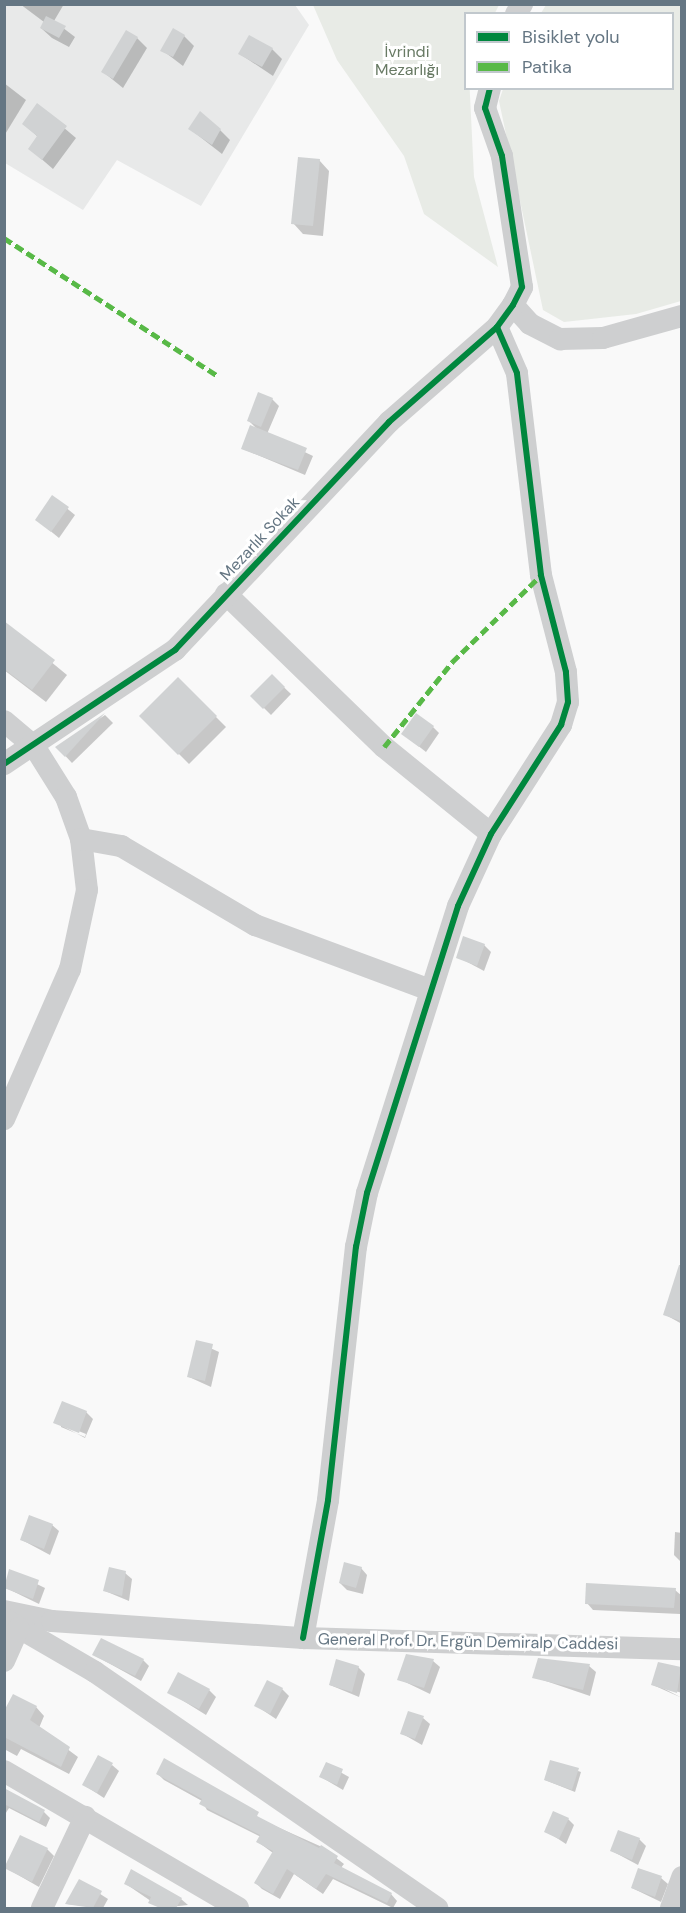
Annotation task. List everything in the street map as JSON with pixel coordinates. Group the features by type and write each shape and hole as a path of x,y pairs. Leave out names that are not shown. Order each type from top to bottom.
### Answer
{"street":[{"path":"490,90 485,108 502,156 522,287 513,305 530,324 560,339 603,338 681,316"},
{"name":"Mezarlık Sokak","path":"4,764 175,650 389,422 497,327 513,305"},
{"path":"303,1638 333,1468 360,1220 430,990 491,834 561,725 568,692 541,575 517,373 497,327"},
{"path":"226,594 384,747 491,834"},
{"path":"4,721 34,746 66,797 81,839 87,890 79,941 4,1119"},
{"path":"81,839 121,846 263,928 430,990"},
{"path":"4,1661 9,1620 94,1672 437,1908"},
{"name":"General Prof. Dr. Ergün Demiralp Caddesi","path":"9,1620 303,1638 681,1649"},
{"path":"4,1771 238,1908"},
{"path":"42,1908 85,1817"},
{"path":"671,1908 681,1877"}],"shaded area":[{"path":"5,5 295,5 309,25 201,206 117,160 83,210 5,163"}],"green space":[{"name":"İvrindi Mezarlığı","path":"313,5 499,5 496,12 464,12 464,90 470,90 474,177 498,267 424,214 404,156 337,60"},
{"path":"546,5 681,5 681,301 636,314 564,322 543,310 499,101 503,90 674,90 674,12 542,12"}],"building":[{"path":"46,16 66,26 59,38 40,28"},
{"path":"173,28 185,35 173,57 160,51"},
{"path":"126,30 138,37 113,79 101,72"},
{"path":"249,35 273,48 262,67 238,54"},
{"path":"37,103 67,126 42,160 28,149 37,136 22,124"},
{"path":"200,111 221,129 212,145 188,129"},
{"path":"298,157 320,159 313,226 291,224"},
{"path":"258,392 273,398 261,427 247,421"},
{"path":"250,425 307,448 298,470 241,449"},
{"path":"52,495 69,507 51,532 35,520"},
{"path":"4,621 55,660 32,690 4,669"},
{"path":"272,674 285,687 263,709 250,696"},
{"path":"178,677 217,716 178,755 139,716"},
{"path":"105,713 65,757 55,747"},
{"path":"416,713 434,726 419,747 401,734"},
{"path":"463,936 485,944 477,966 456,958"},
{"path":"679,1265 681,1265 681,1321 663,1315"},
{"path":"196,1340 213,1344 205,1381 187,1377"},
{"path":"62,1401 87,1411 79,1433 53,1423"},
{"path":"29,1515 53,1524 44,1549 20,1540"},
{"path":"344,1562 362,1567 356,1588 339,1583"},
{"path":"109,1567 126,1571 122,1596 103,1591"},
{"path":"9,1569 39,1580 33,1599 4,1588"},
{"path":"586,1583 676,1588 674,1608 585,1604"},
{"path":"101,1638 144,1659 135,1676 92,1655"},
{"path":"406,1654 434,1659 424,1688 397,1680"},
{"path":"538,1658 590,1664 583,1690 532,1678"},
{"path":"336,1659 359,1666 352,1692 329,1685"},
{"path":"658,1662 681,1667 677,1693 651,1685"},
{"path":"178,1672 210,1689 199,1709 167,1693"},
{"path":"267,1680 283,1688 270,1714 254,1706"},
{"path":"13,1694 37,1706 30,1720 70,1747 61,1767 4,1737 4,1711"},
{"path":"408,1711 424,1716 415,1739 400,1734"},
{"path":"98,1755 113,1763 97,1793 82,1785"},
{"path":"164,1758 259,1812 257,1816 319,1848 321,1845 338,1856 334,1863 392,1893 387,1903 326,1874 316,1889 287,1869 273,1894 254,1883 273,1851 256,1842 260,1835 199,1804 202,1799 156,1774"},
{"path":"550,1760 579,1768 572,1790 544,1780"},
{"path":"326,1762 343,1769 337,1785 319,1777"},
{"path":"4,1788 45,1810 39,1822 4,1804"},
{"path":"553,1811 569,1818 559,1839 544,1832"},
{"path":"618,1830 640,1838 632,1860 610,1851"},
{"path":"20,1835 48,1848 32,1882 4,1868"},
{"path":"638,1868 662,1876 655,1897 631,1888"},
{"path":"131,1869 182,1898 176,1908 160,1908 148,1903 151,1897 124,1884"},
{"path":"79,1879 102,1891 93,1908 65,1904"}],"marked path":[{"path":"4,238 218,376"},
{"path":"384,747 452,662 541,575"}],"cycle path":[{"path":"4,764 175,650 389,422 497,327 513,305 522,287 502,156 485,108 490,90"},
{"path":"303,1638 328,1500 356,1247 367,1193 458,906 491,834 561,725 568,702 566,672 541,575 517,373 497,327"}]}
